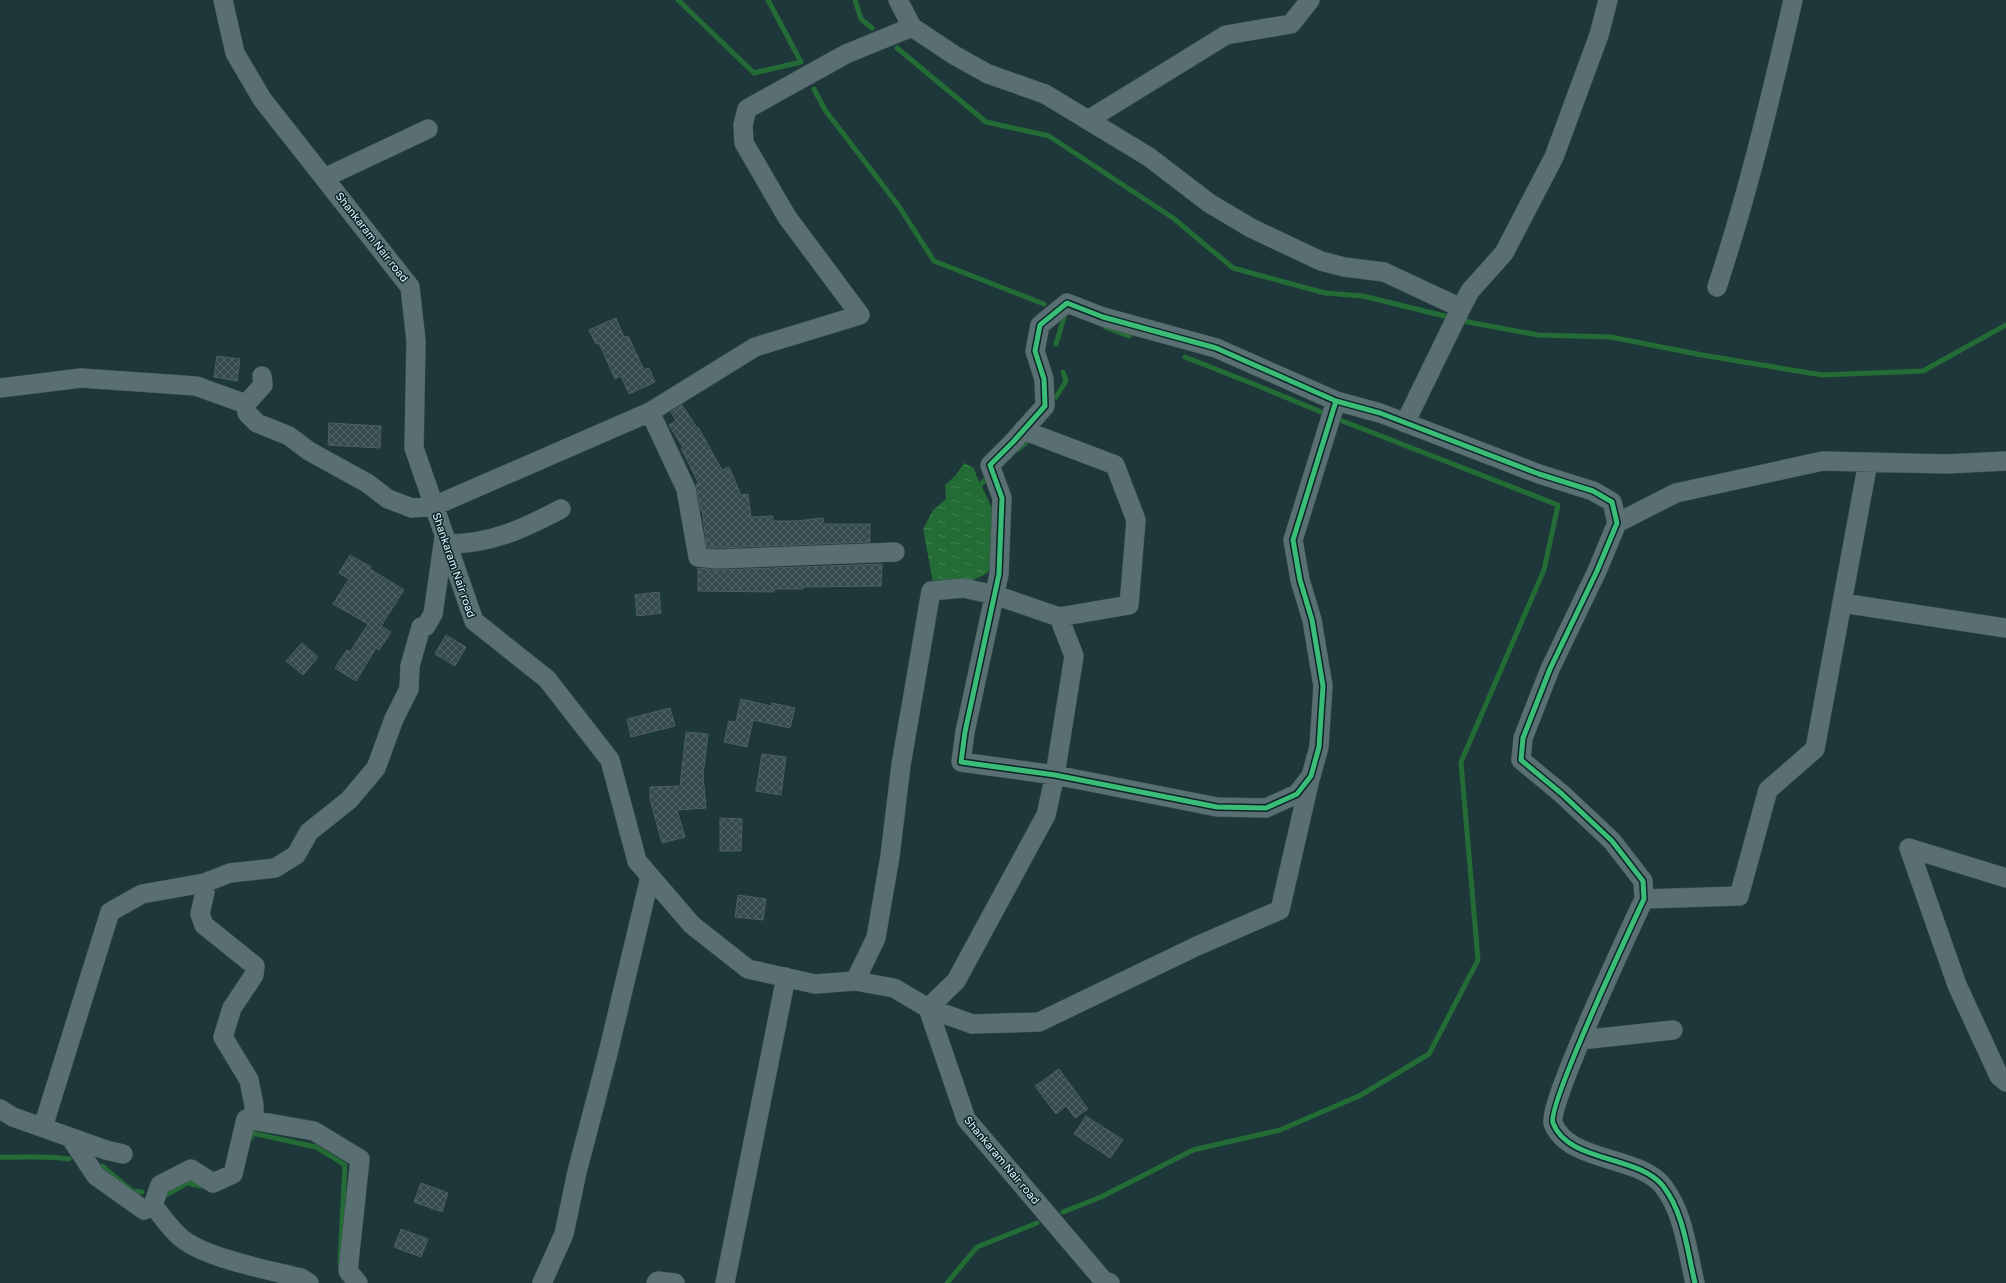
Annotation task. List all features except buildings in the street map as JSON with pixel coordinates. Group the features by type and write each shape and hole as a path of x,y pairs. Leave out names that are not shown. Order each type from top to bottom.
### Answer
{"street":[{"name":"Shankaram Nair road","path":"223,0 235,53 258,92 410,286 416,341 414,448 474,621 547,679 610,760 637,861 692,925 748,969 814,984 855,981 894,988 928,1008 966,1119 1103,1280 1110,1283"},
{"path":"898,0 912,26 954,55 988,74 1044,94 1149,157 1209,203 1252,228 1322,261 1344,267 1384,272 1461,308"},
{"path":"1088,120 1226,35 1291,24 1310,0"},
{"path":"1405,423 1470,291 1504,253 1554,158 1599,35 1608,0"},
{"path":"1717,287 1760,144 1793,0"},
{"path":"262,376 263,385 246,404 247,413 257,423 289,436 310,451 367,483 388,499 412,508 434,506 650,412 755,347 860,315 787,217 744,143 743,125 747,109 846,54 912,26"},
{"path":"324,178 428,129"},
{"path":"1311,776 1297,794 1266,808 1217,806 1055,775 961,762 999,574 1002,498 990,465 1044,406 1044,379 1035,351 1040,325 1067,303 1103,317 1216,348 1333,412 1380,412 1539,474 1593,491 1612,502 1617,523 1550,669 1523,738 1521,760 1562,794 1612,841 1643,881 1644,899 1581,1040 1554,1109 1553,1122 1565,1142 1649,1174 1662,1185 1678,1212 1690,1281"},
{"path":"0,388 81,378 112,380 196,386 246,404"},
{"path":"650,412 686,489 698,557 718,560 895,552"},
{"path":"1059,617 1074,656 1055,775 1046,814 956,981 928,1008 972,1024 1039,1022 1197,946 1280,910 1319,747 1323,686 1312,620 1300,580 1294,540 1333,412"},
{"path":"855,981 876,938 890,856 901,765 931,591 963,588 995,595 1059,617 1128,605 1136,520 1115,465 1023,430"},
{"path":"1617,523 1676,493 1823,461 1947,464 2006,461"},
{"path":"1644,899 1739,896 1768,790 1815,749 1868,462"},
{"path":"43,1127 110,912 142,894 204,883 230,873 275,868 296,855 309,832 349,800 376,768 394,719 409,689 410,666 418,632 421,627 426,626 433,614 446,540 469,544 501,537 561,509"},
{"path":"1842,603 2006,628"},
{"path":"2006,878 1909,848 1957,986 2000,1076 2006,1082"},
{"path":"542,1283 564,1234 577,1172 607,1057 650,877"},
{"path":"204,883 205,892 200,914 204,925 255,966 254,975 232,1008 223,1037 248,1080 254,1105 254,1120"},
{"path":"725,1283 786,977"},
{"path":"1581,1040 1673,1030"},
{"path":"0,1109 13,1117 106,1150 123,1154"},
{"path":"70,1137 96,1176 144,1210 153,1205 160,1185 191,1169 213,1183 233,1174 246,1119 314,1131 360,1159 348,1271 358,1283"},
{"path":"153,1205 179,1237 204,1250 219,1257 301,1278 309,1283"},
{"path":"656,1283 658,1281 676,1283"}],"water":[{"path":"964,463 974,468 994,517 996,535 994,553 988,573 967,583 933,582 923,529 933,510 946,499 945,485 956,475"}],"waterway":[{"path":"678,0 754,73 801,62 768,0"},
{"path":"855,0 861,19 872,28"},
{"path":"897,48 986,122 1049,136 1173,218 1233,268 1325,293 1363,296 1473,323 1538,335 1611,337 1702,355 1822,375 1923,371 2006,325"},
{"path":"814,89 825,110 898,205 934,261 1044,304"},
{"path":"1056,344 1064,317"},
{"path":"1105,327 1129,336"},
{"path":"1063,1212 1101,1197 1193,1150 1280,1130 1361,1095 1429,1054 1478,960 1461,762 1544,570 1558,505 1345,422 1185,357"},
{"path":"1056,397 1066,381 1063,372"},
{"path":"1019,449 1032,437"},
{"path":"976,489 989,476"},
{"path":"251,1138 252,1133 316,1147 345,1165 340,1264"},
{"path":"0,1157 43,1157 69,1159"},
{"path":"102,1166 132,1191 142,1192"},
{"path":"166,1195 187,1183 206,1187"},
{"path":"947,1283 977,1247 1037,1223"}],"cycle path":[{"path":"1336,401 1293,540 1300,580 1312,620 1323,686 1319,747 1311,776 1297,794 1266,808 1217,807 1055,775 961,762 965,732 999,574 1002,498 990,465 1045,406 1044,379 1035,351 1040,325 1067,303 1103,317 1216,348 1336,401 1380,413 1539,474 1593,491 1612,502 1617,523 1597,571 1550,669 1523,738 1521,760 1562,794 1612,841 1643,881 1644,899 1591,1015 1563,1085 1555,1110 1553,1123 1561,1136 1573,1145 1588,1152 1638,1169 1652,1176 1663,1186 1676,1208 1684,1232 1695,1283"}]}
